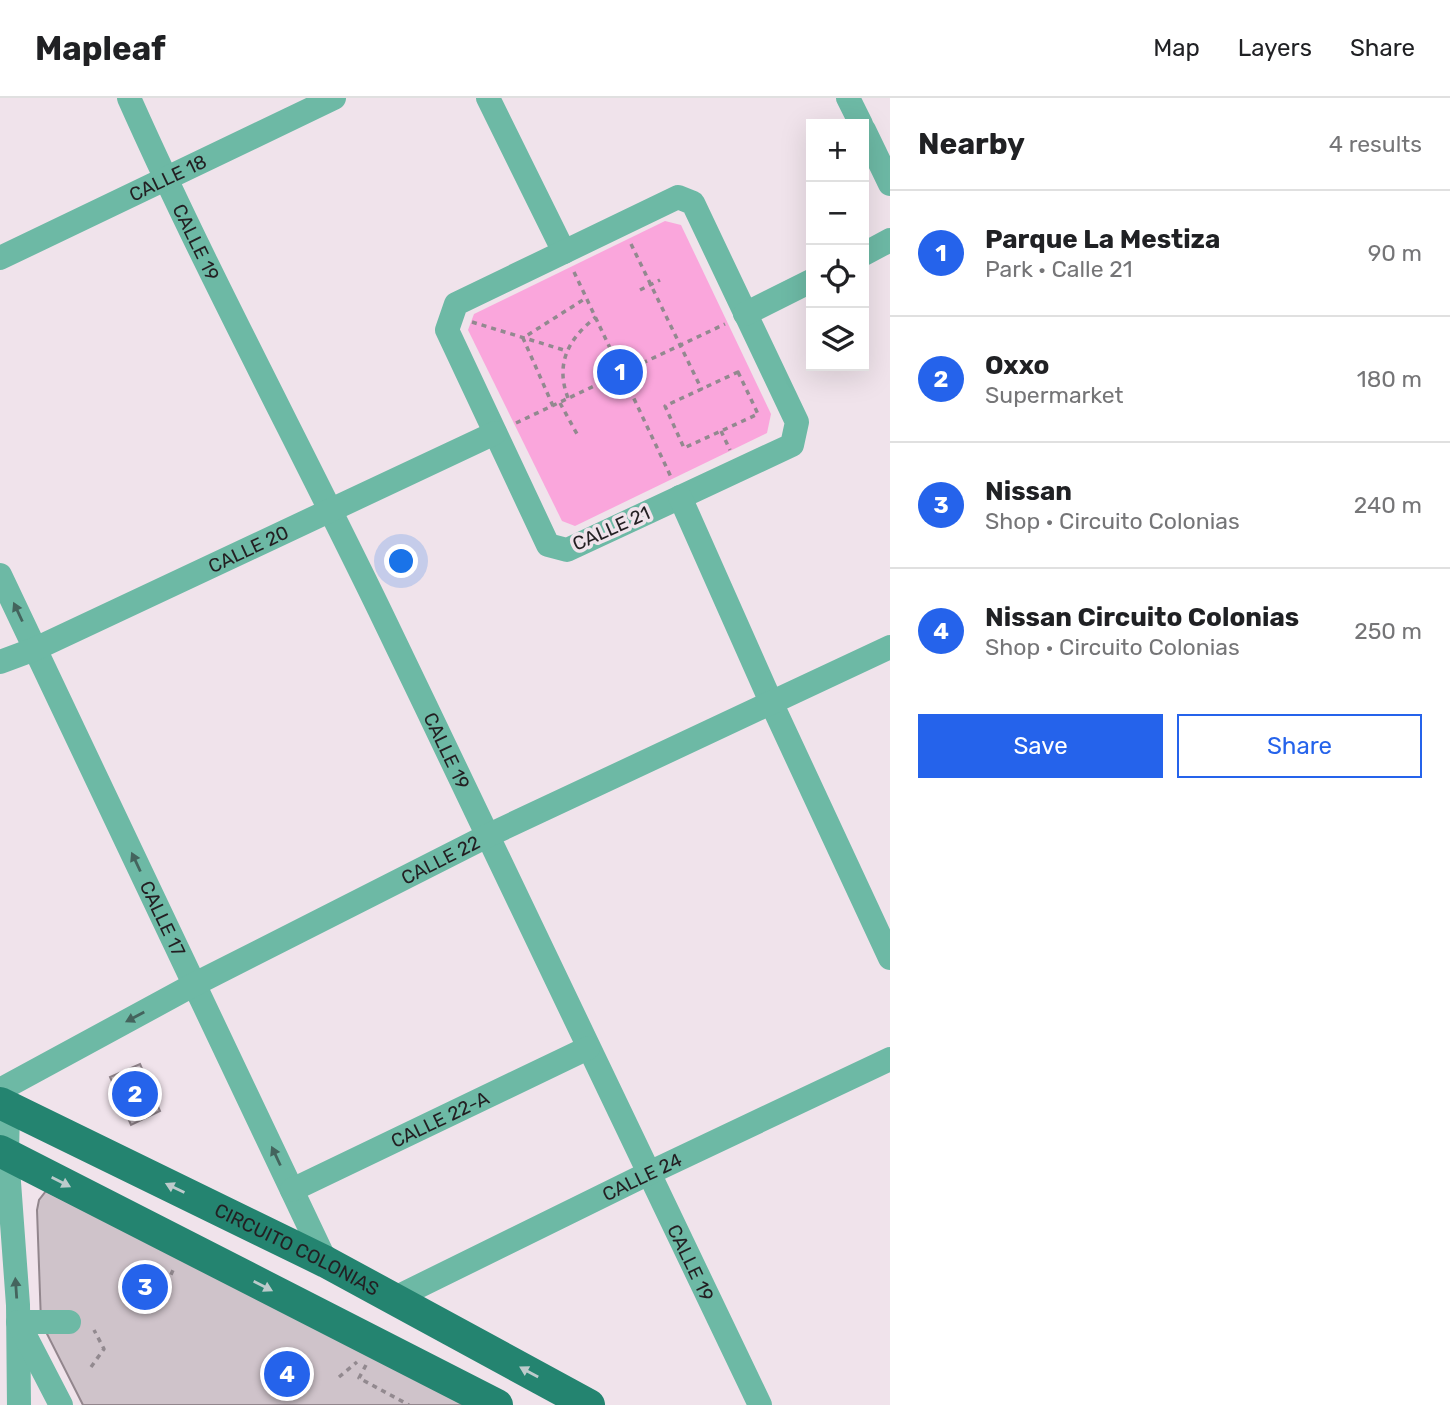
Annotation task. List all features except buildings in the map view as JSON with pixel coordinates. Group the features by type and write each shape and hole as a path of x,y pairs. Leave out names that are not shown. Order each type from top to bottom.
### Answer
{"main road":[{"name":"CIRCUITO COLONIAS","path":"3,1100 326,1262 589,1405"},
{"path":"4,1153 497,1405"}],"street":[{"name":"CALLE 19","path":"129,98 165,179 331,509 489,835 647,1174 760,1405"},
{"name":"CALLE 18","path":"0,258 334,98"},
{"path":"488,98 567,258 678,197 693,203 797,422 792,446 677,490 771,702 890,958"},
{"path":"848,98 858,119"},
{"path":"869,140 890,184"},
{"path":"869,251 890,240"},
{"name":"CALLE 21","path":"567,258 456,304 447,330 548,545 567,550 677,490"},
{"path":"746,314 806,284"},
{"name":"CALLE 20","path":"0,662 35,649 495,433"},
{"name":"CALLE 17","path":"0,575 326,1262"},
{"name":"CALLE 22","path":"3,1100 195,984 489,835 890,647"},
{"name":"CALLE 22-A","path":"292,1190 588,1048"},
{"name":"CALLE 24","path":"395,1298 890,1059"},
{"path":"3,1100 4,1153 18,1322 19,1405"},
{"path":"18,1322 69,1322"},
{"path":"18,1322 61,1405"}],"path":[{"path":"627,236 702,390"},
{"path":"567,258 677,490"},
{"path":"640,290 660,280"},
{"path":"523,338 586,298"},
{"path":"495,433 746,314"},
{"path":"568,398 562,382 567,351 583,326 596,317"},
{"path":"468,321 567,351"},
{"path":"523,338 553,406"},
{"path":"738,373 758,414 684,448 665,407 702,390 738,373"},
{"path":"560,402 577,434"},
{"path":"721,431 733,455"},
{"path":"167,1284 172,1272"},
{"path":"91,1367 104,1349 94,1330"},
{"path":"367,1362 359,1378 409,1405"}],"shaded area":[{"path":"665,221 681,225 771,414 767,433 575,526 562,521 468,330 474,314"}],"place":[{"name":"Parque La Mestiza","path":"620,372"},
{"name":"Oxxo","path":"135,1094"},
{"name":"Nissan","path":"145,1287"},
{"name":"Nissan Circuito Colonias","path":"287,1374"}]}
